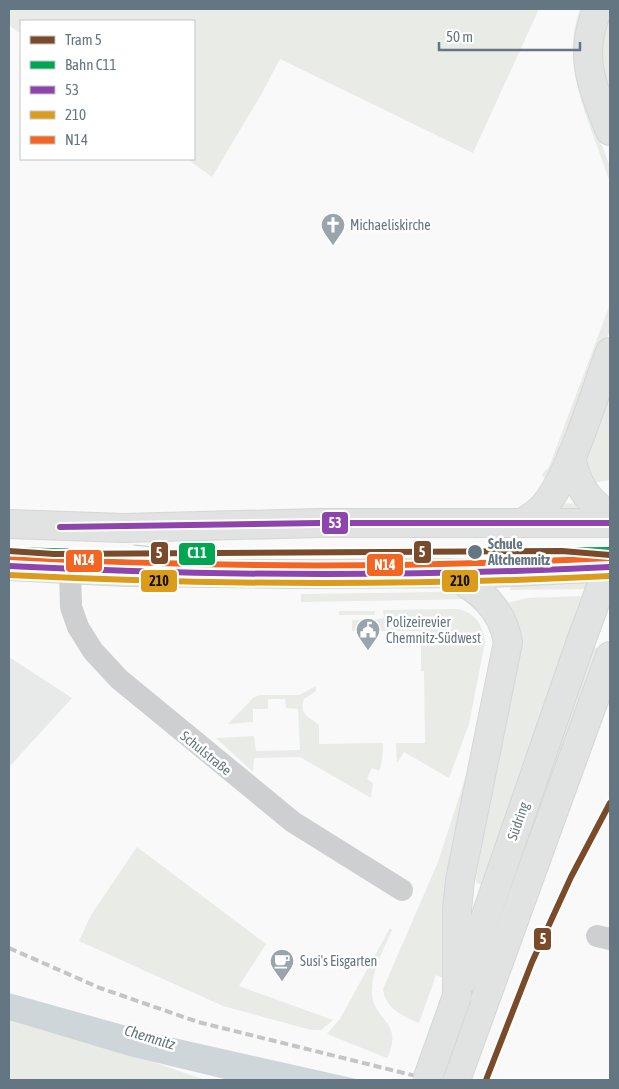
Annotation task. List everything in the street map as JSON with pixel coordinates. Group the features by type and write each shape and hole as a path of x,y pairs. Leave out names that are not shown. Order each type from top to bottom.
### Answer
{"main road":[{"path":"598,9 589,33 588,65 591,82 610,131"},
{"path":"524,522 544,507 552,496 571,457 610,352"},
{"path":"571,457 574,475 585,495 610,517"},
{"path":"9,524 124,528 328,523 610,523"},
{"name":"Südring","path":"427,1080 610,562"},
{"path":"9,566 292,574 450,573 610,567"},
{"path":"450,573 489,600 499,613 506,628 508,642 460,880 457,910 457,996"},
{"path":"456,1080 610,656"}],"street":[{"name":"Schulstraße","path":"70,569 70,607 78,627 93,651 119,679 293,822 402,890"}],"shaded area":[{"path":"9,9 539,9 473,153 280,59 261,95 212,177 188,160 195,160 195,20 20,20 20,33 9,25"},
{"path":"580,9 584,9 583,94 610,167 610,183 587,119 575,75 574,31"},
{"path":"610,9 610,131 589,33"},
{"path":"610,304 610,330 549,485 542,474 549,467"},
{"path":"610,352 610,480 588,484 574,475"},
{"path":"557,503 582,504 588,510 551,511"},
{"path":"592,580 591,589 510,590 510,582"},
{"path":"449,592 471,599 301,602 301,594"},
{"path":"581,596 483,885 477,883 476,879 517,648 501,605 527,598"},
{"path":"455,609 472,615 480,624 485,642 469,724 449,778 404,752 397,763 396,743 425,743 424,671 421,671 421,631 352,631 352,620 381,619 384,617 383,610"},
{"path":"339,611 375,611 374,615 339,615"},
{"path":"590,648 603,648 473,1003 467,1000"},
{"path":"9,657 72,698 9,767"},
{"path":"316,686 316,691 304,699 303,709 306,715 319,725 319,744 383,743 382,761 379,771 372,768 367,779 373,783 371,798 300,757 254,758 253,772 216,738 254,736 256,751 300,750 298,709 286,708 285,699 268,699 268,709 253,709 253,722 228,724 254,697 261,695 299,695"},
{"path":"474,751 449,960 443,978 436,975 419,1023 395,1010 384,996 383,989 438,862"},
{"path":"137,847 266,944 239,986 333,1020 321,1030 311,1030 223,1006 79,941 91,915"},
{"path":"390,928 392,930 376,968 372,984 373,1002 390,1029 392,1036 392,1046 387,1058 327,1034 340,1019"},
{"path":"9,1012 205,1080 9,1080"}],"water":[{"name":"Chemnitz","path":"9,993 152,1033 361,1080 229,1080 129,1056 9,1020"}],"tram line":[{"path":"134,545 224,554"},
{"name":"5","path":"9,551 54,554 562,551 610,555"},
{"name":"5","path":"486,1080 532,962 571,877 610,803"}],"railway":[{"path":"9,948 100,988 198,1022 432,1080"}],"rail line":[{"name":"C11","path":"9,551 134,554 610,551"}],"transit line":[{"name":"53","path":"60,527 319,523 610,523"},
{"name":"N14","path":"9,557 234,565 460,564 610,558"},
{"name":"53","path":"9,566 159,572 310,574 385,574 610,567"},
{"name":"210","path":"9,575 159,581 310,583 385,583 610,576"}],"place":[{"name":"Michaeliskirche","path":"333,246"},
{"name":"Schule Altchemnitz","path":"475,552"},
{"name":"Polizeirevier Chemnitz-Südwest","path":"368,651"},
{"name":"Susi's Eisgarten","path":"282,982"}]}
